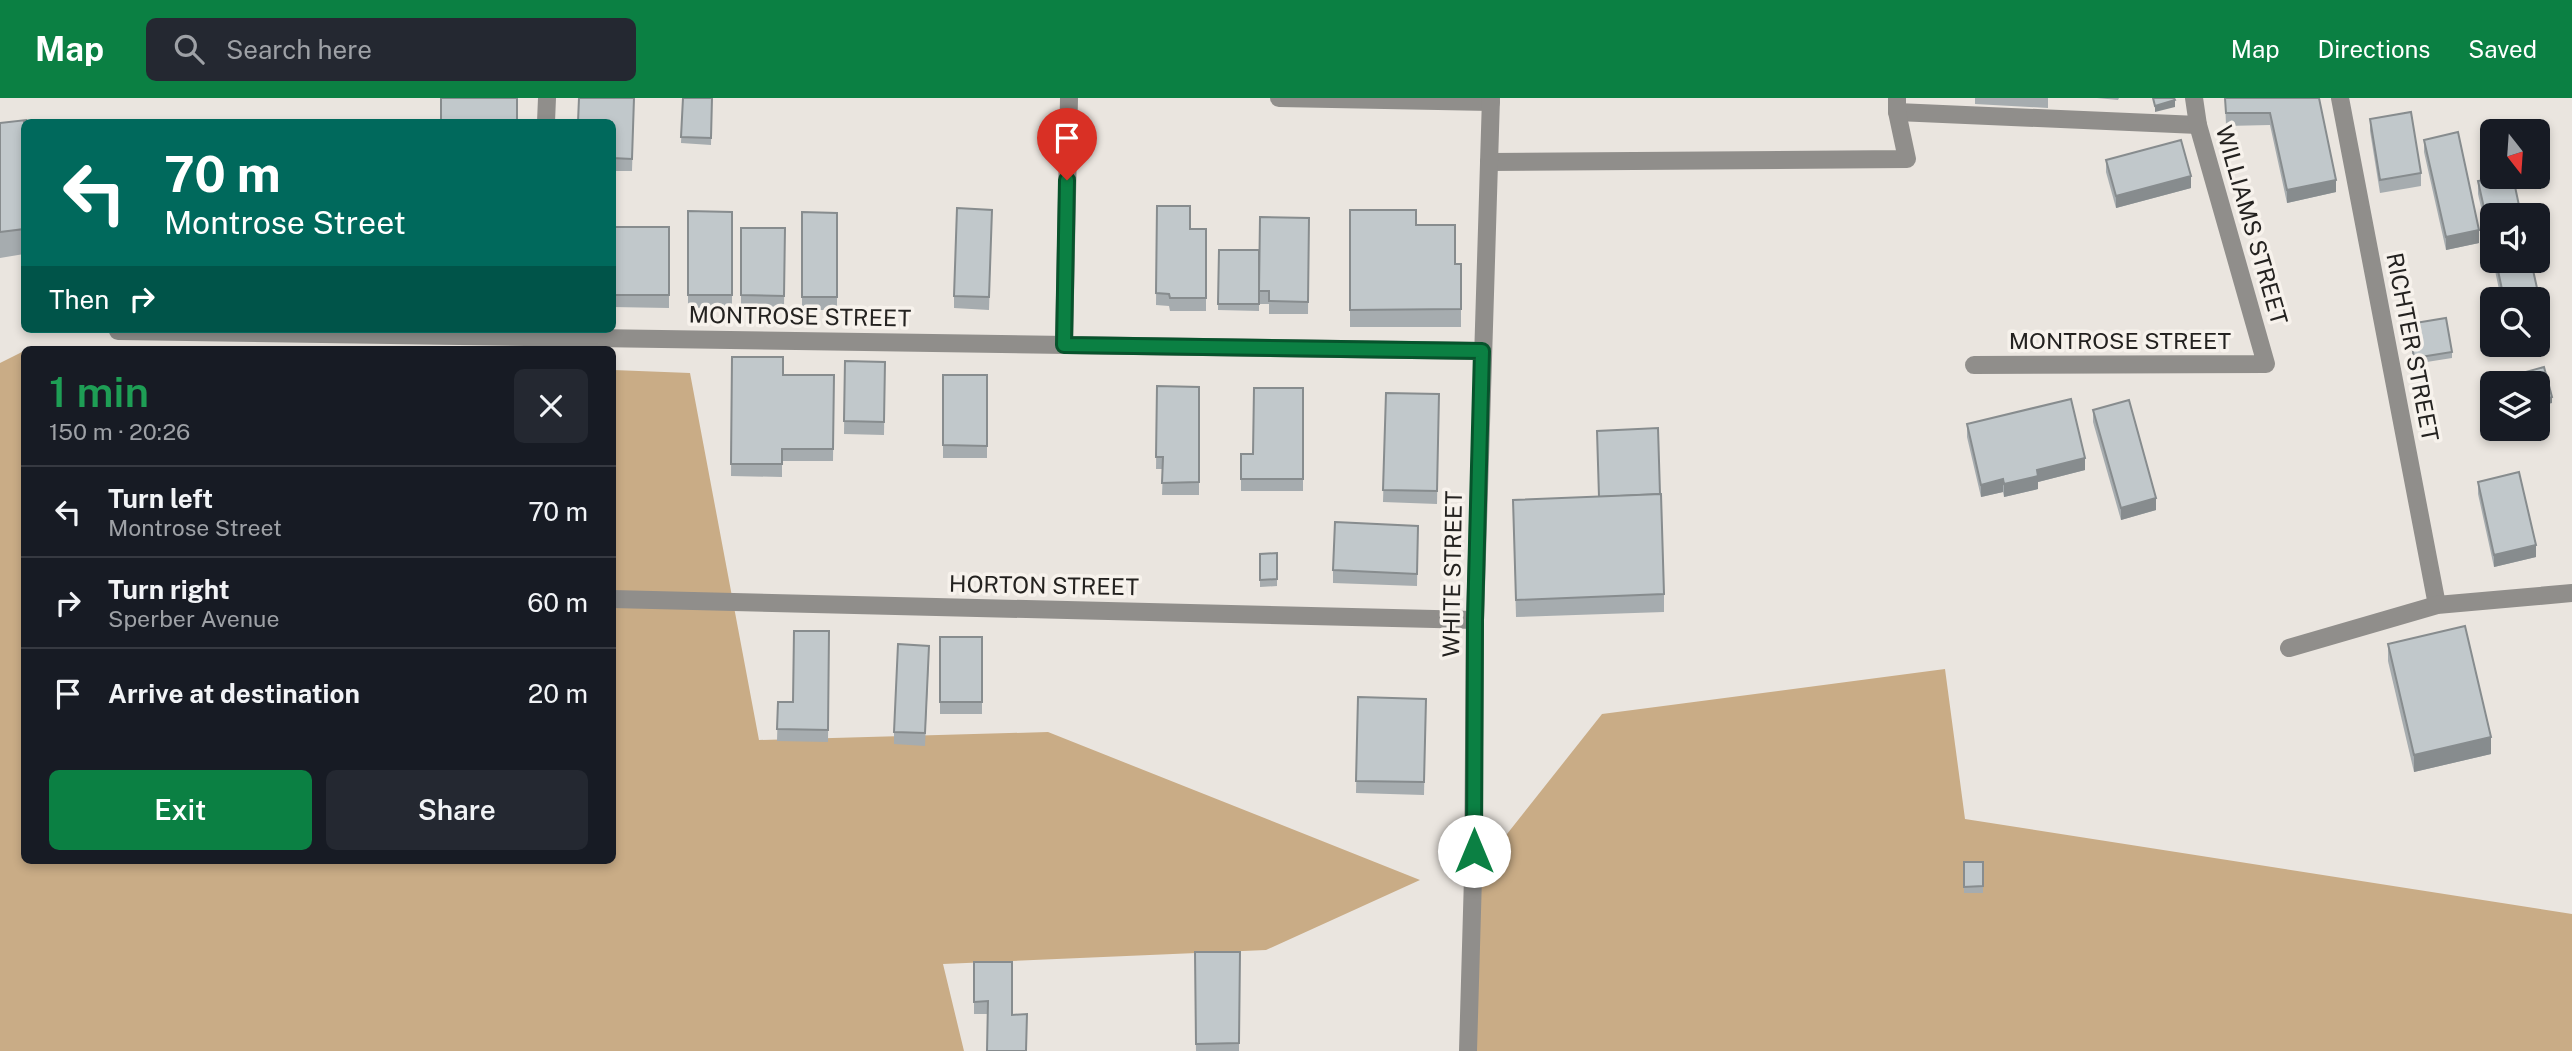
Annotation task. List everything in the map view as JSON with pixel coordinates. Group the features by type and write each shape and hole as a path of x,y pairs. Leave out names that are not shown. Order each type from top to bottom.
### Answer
{"street":[{"path":"546,119 547,98"},
{"path":"1064,345 1069,98"},
{"path":"1279,98 1491,100"},
{"name":"WILLIAMS STREET","path":"2194,98 2198,125 2266,364"},
{"name":"RICHTER STREET","path":"2340,98 2437,605"},
{"name":"WHITE STREET","path":"1468,1051 1474,877 1475,620 1491,100"},
{"path":"1489,162 1907,159 1897,105 2198,125"},
{"name":"MONTROSE STREET","path":"537,333 1482,351"},
{"name":"MONTROSE STREET","path":"1974,365 2266,364"},
{"path":"2289,648 2437,605 2572,593"},
{"name":"HORTON STREET","path":"616,599 1475,620"}],"shaded area":[{"path":"21,352 21,864 616,864 616,370 690,373 759,740 1048,732 1420,880 1266,950 943,964 964,1051 0,1051 0,363"},
{"path":"1945,669 1965,819 2572,914 2572,1051 1468,1051 1473,877 1602,714"}],"building":[{"path":"441,98 517,98 517,119 441,119"},
{"path":"579,98 634,98 632,159 616,158 616,119 578,119"},
{"path":"683,98 712,98 711,138 681,137"},
{"path":"2153,98 2174,98 2175,100 2155,106"},
{"path":"2225,98 2319,98 2336,180 2287,190 2270,113 2226,113"},
{"path":"2411,112 2421,173 2380,180 2370,119"},
{"path":"21,121 21,229 0,232 0,123"},
{"path":"2458,132 2479,230 2446,237 2424,140"},
{"path":"2181,140 2191,176 2116,196 2106,160"},
{"path":"2478,181 2480,189 2516,189 2518,203 2483,203"},
{"path":"1157,206 1190,206 1190,229 1206,229 1206,298 1170,298 1169,294 1156,293"},
{"path":"957,208 992,210 989,297 954,296"},
{"path":"1350,210 1416,210 1416,225 1455,225 1455,264 1461,264 1461,309 1350,310"},
{"path":"688,211 732,212 732,295 688,295"},
{"path":"802,212 837,213 837,297 802,297"},
{"path":"1260,217 1309,218 1308,302 1269,301 1269,291 1259,291"},
{"path":"616,227 669,227 669,295 616,295"},
{"path":"741,228 785,228 784,296 741,295"},
{"path":"1219,250 1259,250 1259,304 1218,304"},
{"path":"2499,273 2534,273 2537,287 2501,287"},
{"path":"2446,318 2452,352 2414,358 2409,324"},
{"path":"732,357 783,357 783,375 834,375 833,449 782,449 782,464 731,464"},
{"path":"845,361 885,362 884,422 844,421"},
{"path":"2544,367 2545,371 2530,371"},
{"path":"943,375 987,375 987,446 943,445"},
{"path":"1157,386 1199,387 1199,482 1162,483 1163,457 1156,457"},
{"path":"1254,388 1303,388 1303,479 1241,479 1241,454 1253,454"},
{"path":"1386,393 1439,394 1437,491 1383,490"},
{"path":"2071,399 2085,458 2037,470 2038,476 2004,484 2003,479 1981,485 1967,424"},
{"path":"2129,400 2156,498 2121,508 2093,410"},
{"path":"1658,428 1660,494 1599,497 1597,431"},
{"path":"2519,472 2536,545 2494,555 2478,482"},
{"path":"1661,494 1664,594 1516,600 1513,500"},
{"path":"1335,522 1418,526 1417,574 1333,570"},
{"path":"1277,553 1277,579 1260,580 1260,554"},
{"path":"2465,626 2491,737 2414,755 2388,644"},
{"path":"794,631 829,631 828,730 777,729 778,702 793,702"},
{"path":"940,637 982,637 982,702 940,702"},
{"path":"898,644 929,646 925,733 894,732"},
{"path":"1358,697 1426,699 1424,782 1356,781"},
{"path":"1964,862 1983,862 1983,886 1964,887"},
{"path":"1195,952 1240,952 1239,1043 1196,1044"},
{"path":"974,962 1012,962 1012,1015 1027,1014 1026,1051 987,1051 988,1001 974,1002"}],"route":[{"path":"1067,180 1064,345 1482,351 1475,620 1474,851"}]}
